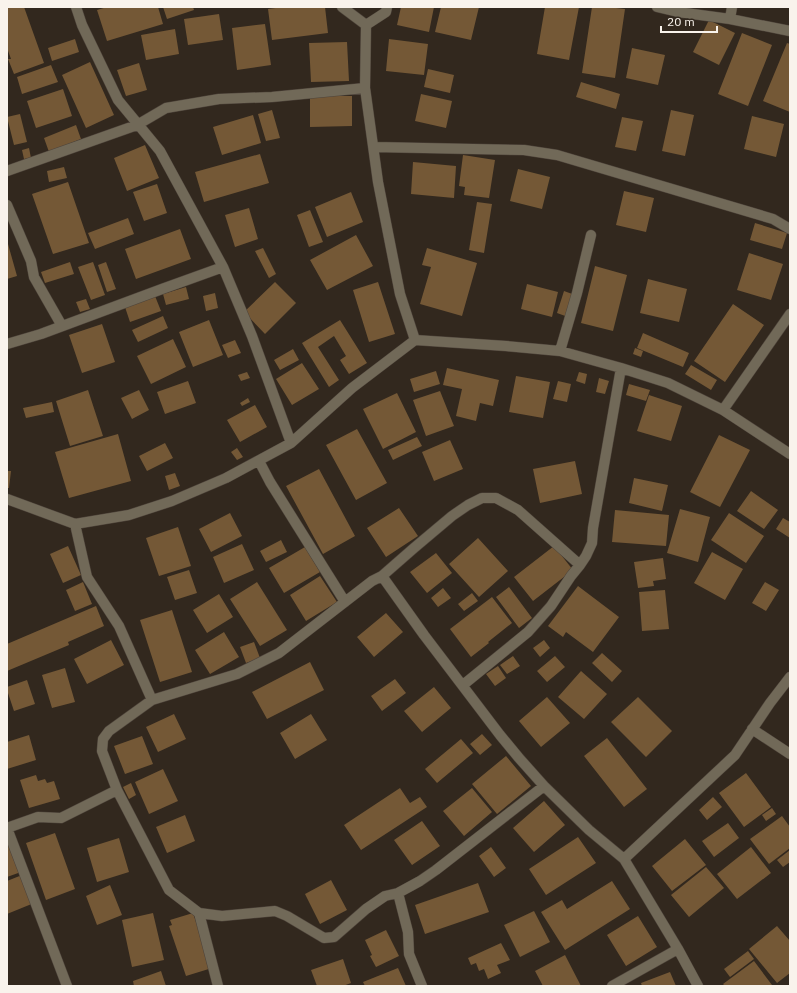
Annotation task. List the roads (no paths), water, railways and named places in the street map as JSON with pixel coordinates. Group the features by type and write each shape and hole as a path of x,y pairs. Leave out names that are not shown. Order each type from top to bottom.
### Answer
{"street":[{"path":"76,7 82,25 118,100 137,125 160,151 223,267 252,336 291,443"},
{"path":"342,7 366,24"},
{"path":"366,24 386,12 387,7"},
{"path":"657,7 790,31"},
{"path":"730,19 732,7"},
{"path":"366,24 365,88 378,182 400,294 414,340"},
{"path":"7,171 137,125 166,108 219,99 272,97 365,88"},
{"path":"374,147 524,150 557,154 773,219 790,229"},
{"path":"7,205 31,261 34,277 62,326"},
{"path":"560,351 577,294 591,235"},
{"path":"7,344 41,334 223,267"},
{"path":"723,410 790,314"},
{"path":"7,499 75,524 129,515 172,501 226,478 291,443 352,388 414,340 560,351 621,368 668,383 723,410 790,454"},
{"path":"463,685 528,632 551,606 586,556 592,543 595,512 621,368"},
{"path":"259,461 270,482 344,602"},
{"path":"544,786 436,870 398,893 385,896 366,909 334,937 324,938 287,916 275,911 222,916 199,913 169,890 117,790 102,752 103,739 109,731 152,700 237,674 279,653 372,581 382,576 452,516 468,505 482,498 496,498 518,510 580,565"},
{"path":"75,524 87,577 119,626 152,700"},
{"path":"382,576 424,635 500,736 544,786 589,830 624,859 678,949 698,986"},
{"path":"624,859 735,755 770,703 790,677"},
{"path":"752,729 790,754"},
{"path":"67,986 7,828 38,817 62,818 117,790"},
{"path":"398,893 408,932 409,954 422,986"},
{"path":"199,913 218,986"},
{"path":"612,986 678,949"}]}
